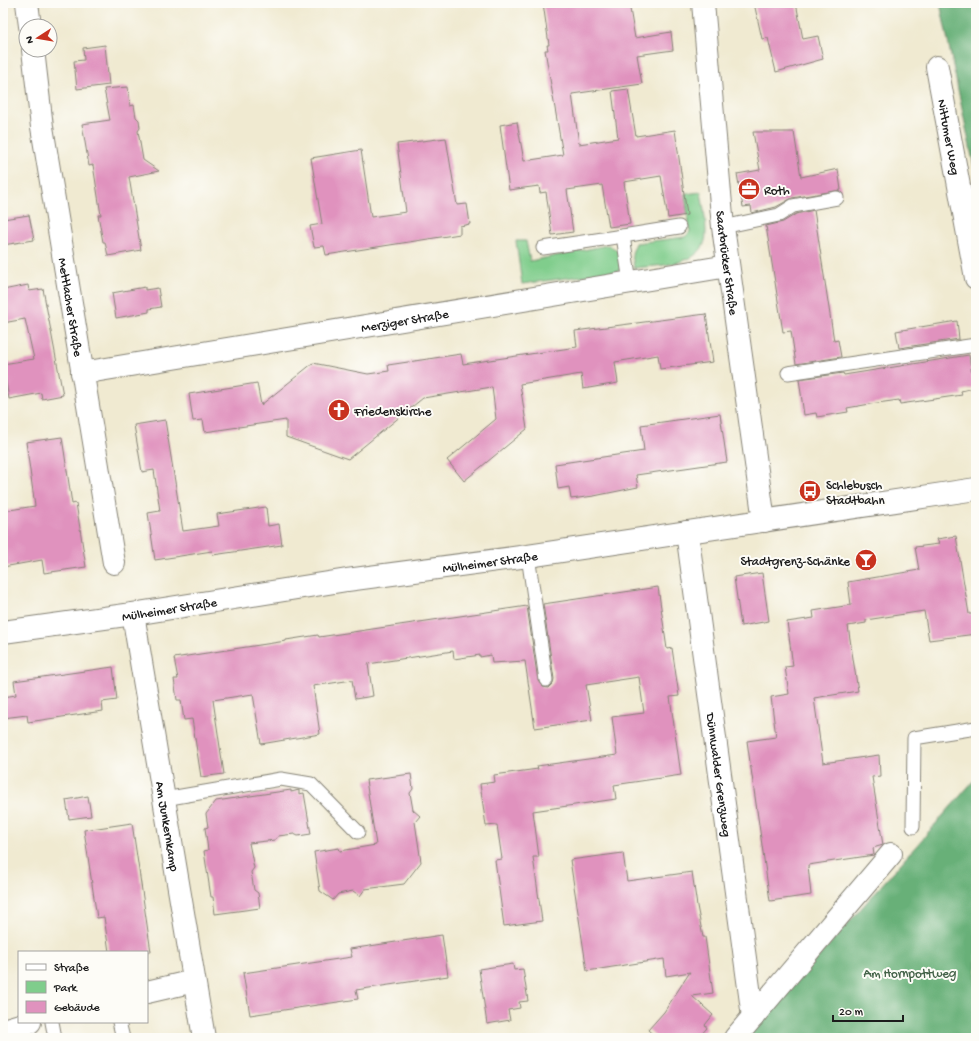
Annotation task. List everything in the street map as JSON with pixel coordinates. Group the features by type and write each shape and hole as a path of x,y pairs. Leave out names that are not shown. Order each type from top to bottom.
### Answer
{"street":[{"path":"27,3 29,18"},
{"name":"Saarbrücker Straße","path":"703,3 723,227 764,521"},
{"name":"Mettlacher Straße","path":"34,58 42,127 114,563"},
{"name":"Nittumer Weg","path":"937,67 976,278"},
{"name":"Merziger Straße","path":"82,373 728,266"},
{"name":"Mülheimer Straße","path":"3,632 133,614 347,580 528,556 976,489"},
{"name":"Dünnwalder Grenzweg","path":"687,532 753,1017"},
{"name":"Am Junkernkamp","path":"133,614 204,1038"},
{"path":"735,1038 892,854"},
{"path":"148,992 194,981"},
{"path":"3,1030 27,1023"}],"lane":[{"path":"723,227 780,215 793,206 837,198"},
{"path":"543,248 679,227"},
{"path":"623,236 630,282"},
{"path":"788,373 976,345"},
{"path":"528,556 546,680"},
{"path":"913,827 914,738 976,728"},
{"path":"164,799 281,779 311,784 358,832"},
{"path":"52,1023 55,1038"},
{"path":"119,1023 123,1038"}],"green space":[{"path":"940,3 976,3 976,176"},
{"path":"701,192 706,232 704,243 699,252 690,258 668,265 634,268 632,253 636,243 685,237 690,232 685,194"},
{"path":"516,241 526,241 530,261 608,245 619,251 622,265 619,271 522,284"},
{"name":"Am Hornpottweg","path":"976,778 976,1038 747,1038"}],"building":[{"path":"543,3 629,3 635,38 671,32 673,50 637,55 642,84 572,94 579,144 618,138 612,91 628,89 636,136 675,130 687,215 668,218 661,176 624,182 630,224 609,227 602,185 567,190 573,232 552,235 546,192 540,193 539,186 509,190 500,125 517,122 524,161 563,155 545,50 548,50 547,45 549,45"},
{"path":"754,3 796,3 803,39 818,36 823,59 776,72 768,38 762,39"},
{"path":"105,45 109,85 77,89 74,61 84,60 83,48"},
{"path":"128,87 130,106 134,105 136,117 139,120 140,128 138,131 143,160 159,171 129,177 141,250 108,256 105,242 103,242 98,215 101,215 93,165 89,166 82,124 110,120 104,89"},
{"path":"753,132 794,132 801,177 838,169 841,190 792,198 776,207 752,213 751,206 743,207 737,174 760,170"},
{"path":"446,138 457,205 467,204 470,224 460,226 460,234 326,255 324,246 314,247 310,226 322,224 311,158 361,150 371,217 406,212 397,144"},
{"path":"814,210 834,341 838,340 841,357 796,364 791,331 783,332 766,226 783,222 796,214"},
{"path":"29,215 34,240 3,245 3,219"},
{"path":"28,285 29,291 43,289 63,395 42,399 41,393 9,399 3,364 34,359 25,319 3,323 3,290"},
{"path":"145,287 145,290 158,288 161,307 149,309 149,312 116,318 112,293"},
{"path":"706,314 713,362 660,369 658,355 615,362 618,383 583,389 581,374 520,384 527,429 464,481 447,460 496,419 492,387 423,398 348,459 286,437 286,420 205,432 203,420 193,421 189,394 257,383 261,405 313,363 368,374 389,371 388,365 461,354 463,364 577,347 575,331"},
{"path":"957,321 959,339 899,348 896,331"},
{"path":"969,355 974,388 961,391 962,395 900,404 899,400 870,404 847,408 848,412 817,417 816,413 804,415 799,379 843,373 844,375"},
{"path":"720,414 727,462 636,475 638,487 594,496 571,499 569,487 558,489 555,464 644,451 641,425"},
{"path":"165,420 183,531 219,526 217,514 266,507 268,526 279,524 282,545 213,555 212,551 155,560 148,513 160,511 154,470 142,472 134,425"},
{"path":"62,437 72,504 76,503 86,567 44,573 42,560 3,567 3,511 35,506 26,442"},
{"path":"956,536 969,614 974,614 976,634 929,640 924,611 866,620 866,623 848,626 858,691 814,698 823,763 879,755 880,776 872,777 883,845 873,848 874,855 808,865 811,895 770,901 747,741 776,737 771,697 789,694 785,667 793,666 787,622 814,618 813,611 851,605 848,582 919,570 915,547 939,544 937,539"},
{"path":"762,573 769,621 741,626 734,577"},
{"path":"658,587 667,649 672,648 679,696 670,697 681,775 614,785 616,799 533,811 539,857 533,857 542,921 504,926 495,860 502,859 497,825 486,826 480,784 495,782 494,775 538,769 537,766 617,755 612,717 644,713 639,677 586,685 592,720 535,728 525,661 492,663 491,655 454,659 453,651 368,664 373,696 355,699 352,680 313,686 320,734 261,744 253,694 213,700 224,774 201,777 192,719 184,720 181,700 177,700 174,679 178,679 174,658 318,635 319,637 527,606 538,681 543,687 548,688 553,683 554,679 543,604"},
{"path":"113,667 117,700 102,702 103,711 28,722 27,715 3,718 3,697 16,695 14,681"},
{"path":"411,774 413,789 410,793 413,810 420,816 415,822 421,862 404,884 365,889 360,896 353,891 338,894 333,900 320,891 314,852 339,848 340,851 376,845 366,780"},
{"path":"291,790 291,792 299,790 299,794 304,793 311,834 298,836 294,834 278,836 275,840 249,843 254,868 251,872 254,890 258,893 260,908 215,914 204,851 208,850 205,828 208,827 206,814 216,801"},
{"path":"88,796 91,816 69,819 66,800"},
{"path":"132,823 151,952 109,951 104,917 97,918 84,830"},
{"path":"623,853 627,881 692,872 703,937 705,937 713,993 692,996 713,1015 705,1025 707,1028 698,1038 657,1038 648,1030 664,1012 690,972 666,976 664,959 587,971 570,860"},
{"path":"442,935 448,976 356,990 358,999 250,1015 243,973 352,957 350,949"},
{"path":"513,964 514,970 523,969 528,1001 519,1002 520,1008 508,1010 510,1020 487,1024 479,969"}],"place":[{"name":"Roth","path":"749,189"},
{"name":"Friedenskirche","path":"339,410"},
{"name":"Schlebusch Stadtbahn","path":"810,491"},
{"name":"Stadtgrenz-Schänke","path":"866,560"}]}
